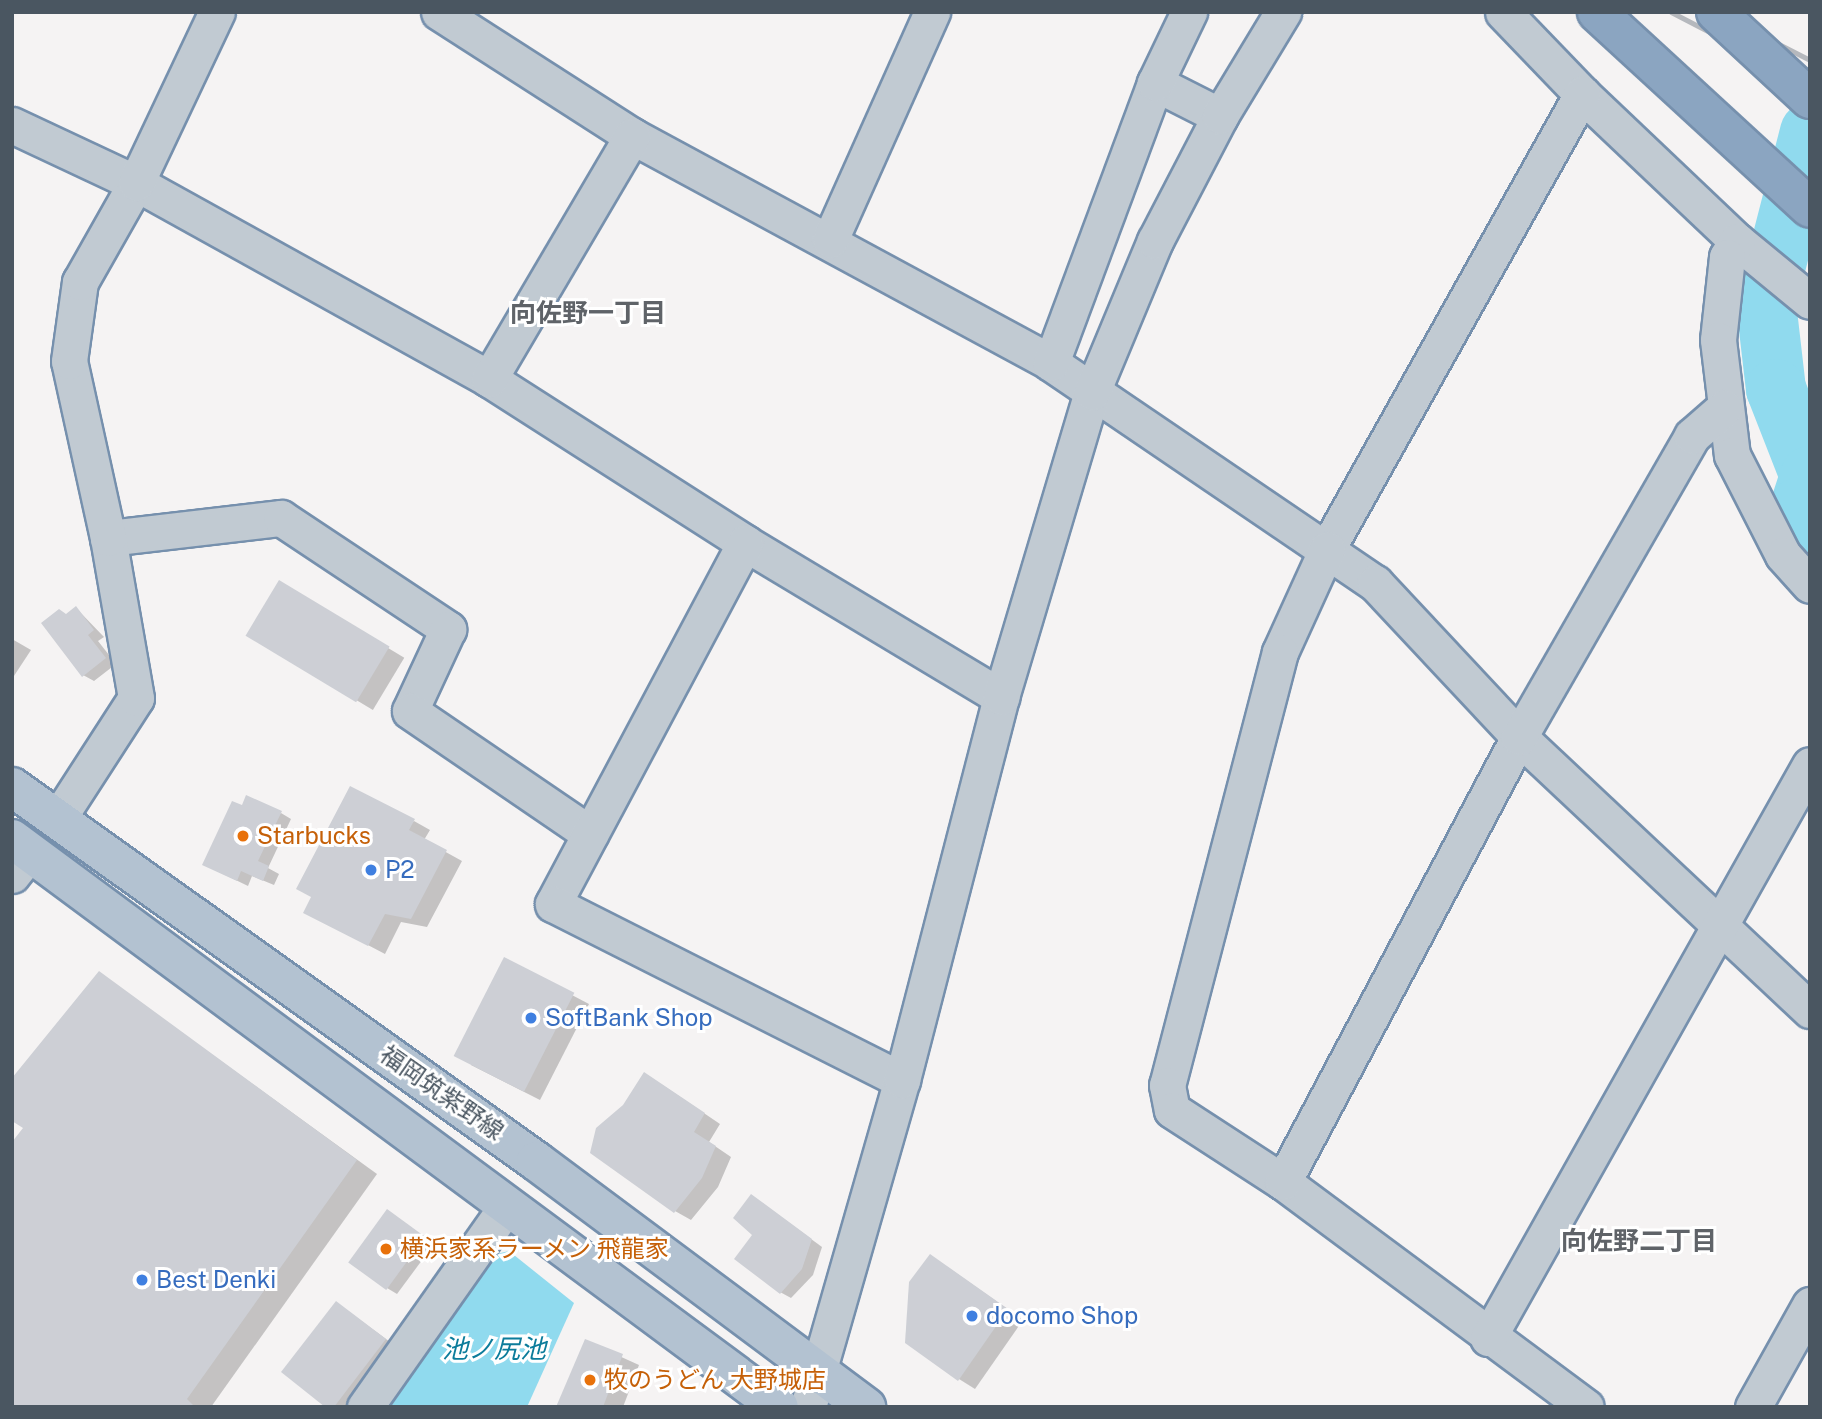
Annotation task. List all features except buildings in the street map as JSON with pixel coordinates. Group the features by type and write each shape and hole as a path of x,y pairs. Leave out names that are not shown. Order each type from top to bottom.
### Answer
{"highway":[{"path":"1597,12 1810,208"},
{"path":"1716,12 1810,99"}],"main road":[{"name":"福岡筑紫野線","path":"12,787 525,1153 813,1389 866,1407"},
{"path":"18,855 779,1407"}],"street":[{"path":"57,820 136,698 108,538 69,361 80,282 136,183 216,12"},
{"path":"439,12 632,136 830,240 1051,362 1092,393 1375,583 1519,737 1810,1010"},
{"path":"830,240 932,12"},
{"path":"1051,362 1155,83 1189,12"},
{"path":"813,1389 902,1080 1001,697 1092,393 1155,241 1220,116 1283,12"},
{"path":"1503,12 1582,94 1737,241 1810,301"},
{"path":"1155,83 1220,116"},
{"path":"1582,94 1326,549 1280,652 1167,1085 1172,1110 1283,1182 1488,1338 1586,1407"},
{"path":"12,125 136,183 489,379 745,543 1001,697"},
{"path":"489,379 632,136"},
{"path":"1737,241 1727,257 1718,340 1724,408 1732,455 1757,509 1783,555 1810,585"},
{"path":"1283,1182 1519,737 1692,436 1724,408"},
{"path":"108,538 281,518 447,629 410,711 590,834"},
{"path":"745,543 553,904 902,1080"},
{"path":"1488,1338 1810,765"},
{"path":"365,1407 506,1207"},
{"path":"1753,1407 1810,1306"}],"water":[{"name":"池ノ尻池","path":"509,1251 574,1303 527,1407 390,1407 492,1255"}],"waterway":[{"path":"1810,132 1766,303 1776,389 1810,476 1800,507 1810,524"}],"railway":[{"path":"1671,12 1810,84"},
{"path":"1716,12 1810,60"}],"place":[{"name":"Starbucks","path":"243,836"},
{"name":"P2","path":"371,870"},
{"name":"SoftBank Shop","path":"531,1018"},
{"name":"横浜家系ラーメン 飛龍家","path":"386,1249"},
{"name":"Best Denki","path":"142,1280"},
{"name":"docomo Shop","path":"972,1316"},
{"name":"牧のうどん 大野城店","path":"590,1380"}],"district":[{"name":"向佐野一丁目","path":"588,313"},
{"name":"向佐野二丁目","path":"1639,1241"}]}
